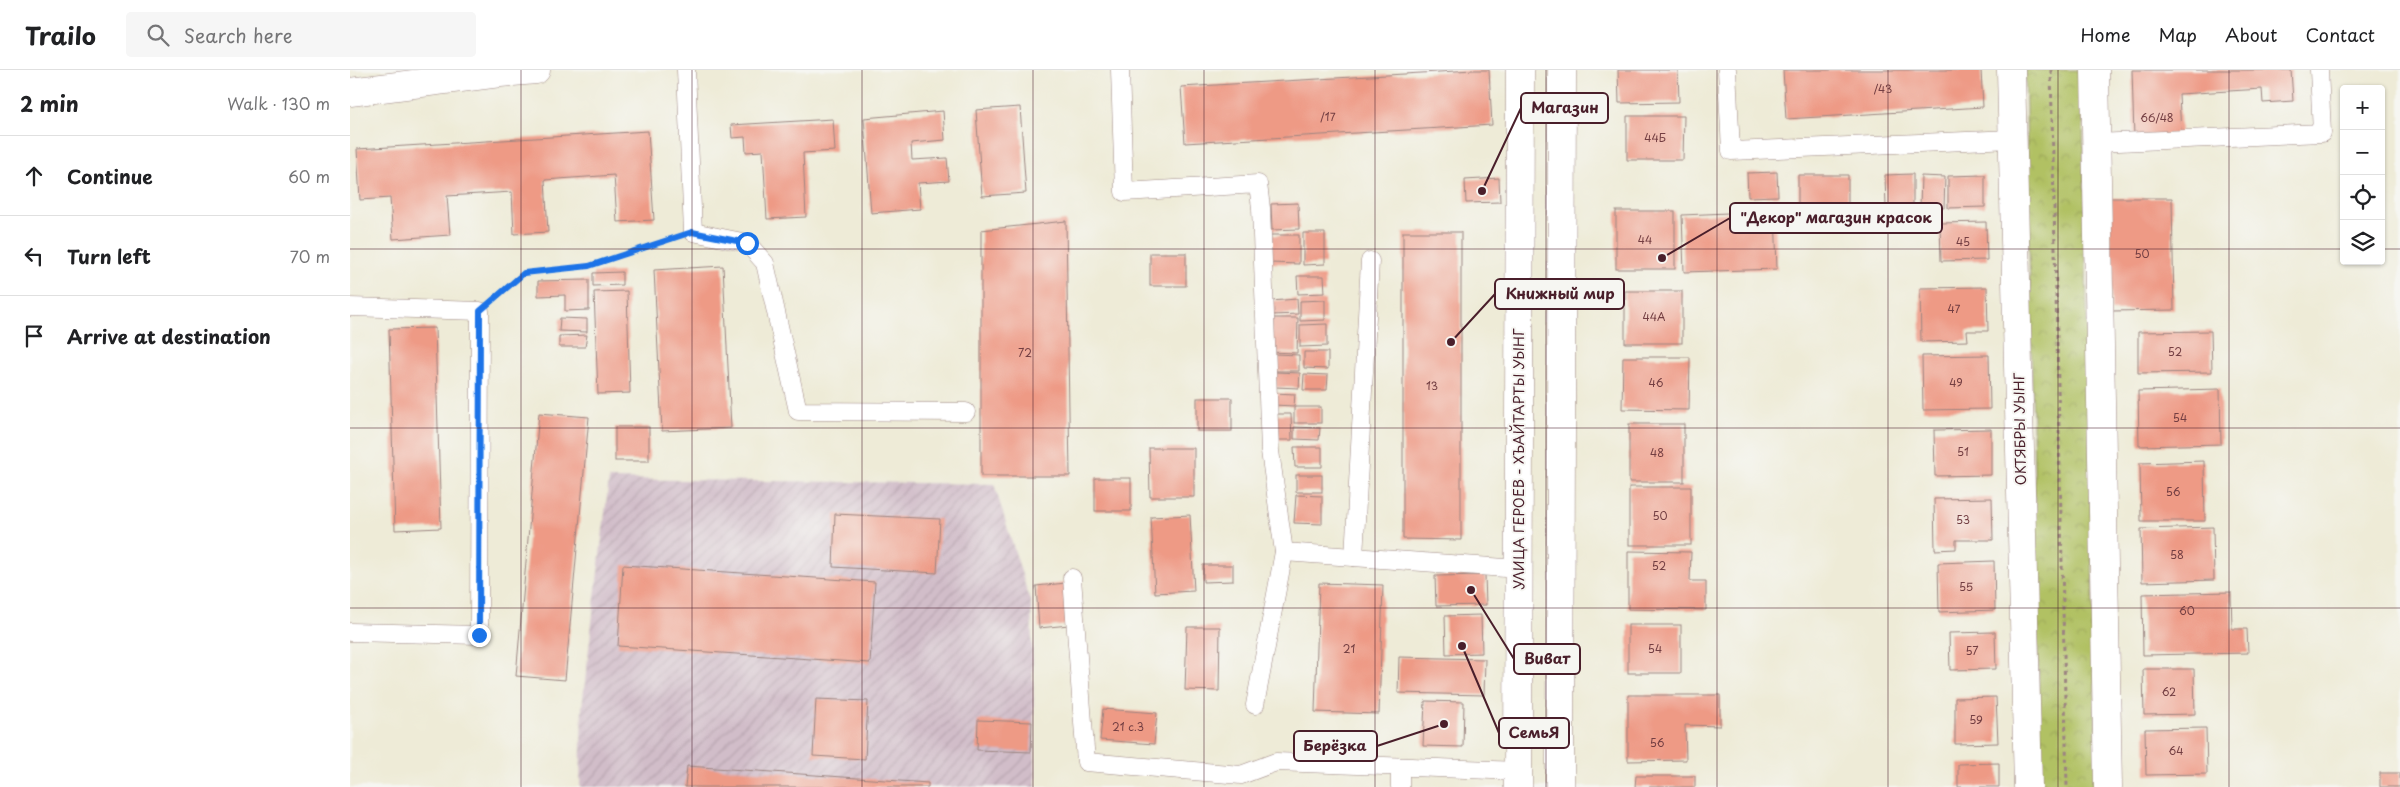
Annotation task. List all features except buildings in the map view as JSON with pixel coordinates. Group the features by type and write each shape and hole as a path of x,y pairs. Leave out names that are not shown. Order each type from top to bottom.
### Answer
{"street":[{"path":"350,92 500,72 536,70"},
{"name":"УЛИЦА ГЕРОЕВ - ХЪАЙТАРТЫ УЫНГ","path":"1518,779 1520,70"},
{"path":"1560,787 1562,70"},
{"name":"ОКТЯБРЫ УЫНГ","path":"2011,70 2028,787"},
{"path":"2095,70 2108,787"}],"lane":[{"path":"686,70 692,232 747,243 764,263 798,411 966,412"},
{"path":"1120,70 1124,192 1258,184 1270,451 1284,552 1255,705"},
{"path":"1727,70 1732,151 2013,139"},
{"path":"2096,143 2322,133 2319,70"},
{"path":"1354,557 1370,261"},
{"path":"350,307 480,311 479,635 350,632"},
{"path":"1284,552 1519,569"},
{"path":"1072,578 1086,762 1241,775 1276,762 1400,767 1518,779"},
{"path":"1400,767 1400,787"}],"path":[{"path":"2051,70 2067,787"},
{"path":"480,311 524,273 589,266 692,232"}],"shaded area":[{"path":"609,479 994,484 1031,604 1036,787 580,787 582,707"}],"green space":[{"path":"2025,70 2082,70 2097,787 2041,787"}],"place":[{"name":"Магазин","path":"1482,191"},
{"name":"\"Декор\" магазин красок","path":"1662,258"},
{"name":"Книжный мир","path":"1451,342"},
{"name":"Виват","path":"1471,590"},
{"name":"СемьЯ","path":"1462,646"},
{"name":"Берёзка","path":"1444,724"}],"route":[{"path":"479,635 480,311 524,273 589,266 692,232 747,243"}]}
